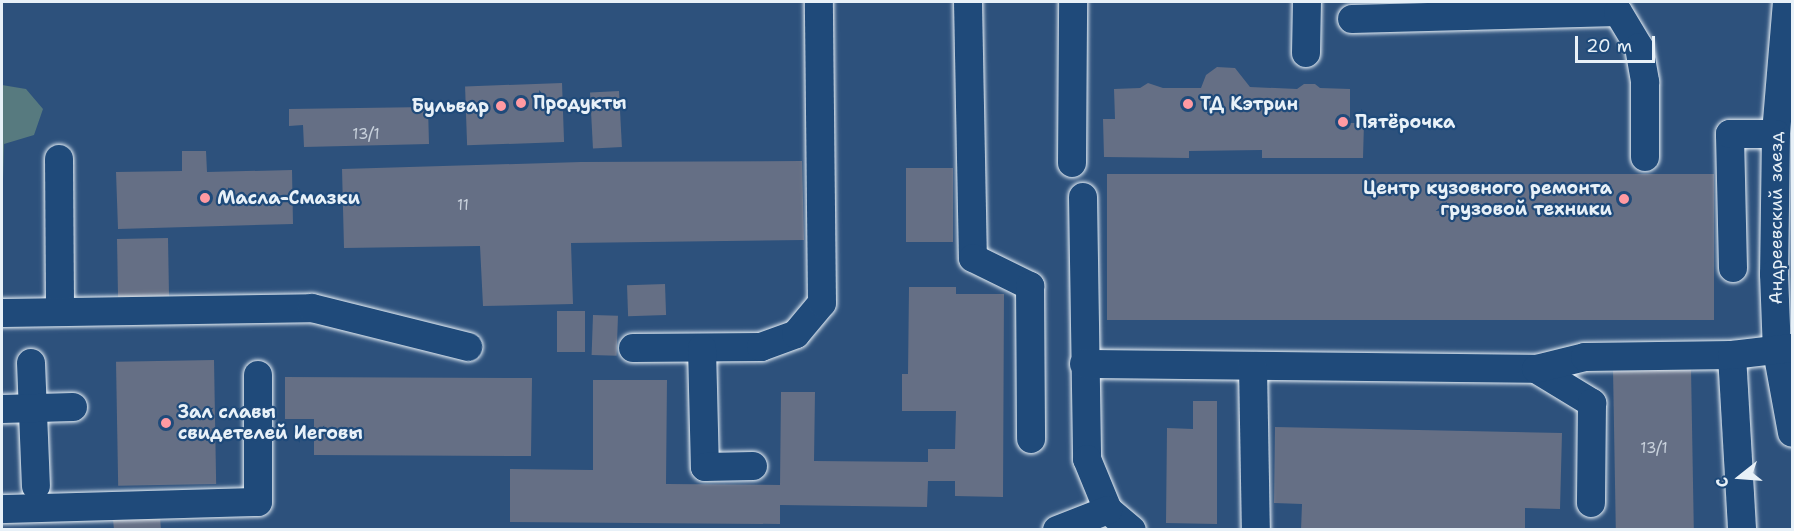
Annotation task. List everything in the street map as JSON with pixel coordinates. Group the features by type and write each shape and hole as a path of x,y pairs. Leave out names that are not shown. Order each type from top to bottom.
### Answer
{"street":[{"path":"633,348 761,347 796,333 822,303 819,2"},
{"path":"968,2 973,258 1030,286 1031,439"},
{"path":"1072,163 1073,2"},
{"path":"1306,53 1307,2"},
{"name":"Андреевский заезд","path":"1787,2 1776,134 1785,350 1792,433"},
{"path":"1352,19 1458,9 1618,12 1639,47 1645,82 1645,158"},
{"path":"1733,268 1730,134 1776,134"},
{"path":"59,159 60,310"},
{"path":"1083,197 1084,364 1088,459 1108,510 1132,530"},
{"path":"2,313 60,310 312,308 468,347"},
{"path":"702,348 705,467 753,466"},
{"path":"1084,364 1536,369 1584,357 1732,355 1785,350"},
{"path":"1732,355 1742,530"},
{"path":"31,363 36,486"},
{"path":"1253,366 1256,530"},
{"path":"1536,369 1592,403 1591,503"},
{"path":"2,509 258,501 258,375"},
{"path":"2,409 73,407"},
{"path":"1057,530 1108,510"}],"green space":[{"path":"2,85 26,89 43,109 34,135 4,144 2,216"}],"building":[{"name":"ТД Кэтрин","path":"1217,67 1235,68 1250,87 1297,89 1304,84 1315,84 1320,88 1350,89 1350,123 1364,123 1363,158 1262,158 1262,150 1189,151 1189,158 1104,157 1103,119 1115,119 1114,89 1140,88 1148,83 1163,88 1201,88 1206,75"},
{"path":"562,83 564,142 467,145 465,86"},
{"path":"619,91 622,147 593,148 590,93"},
{"path":"428,107 429,144 304,147 303,125 289,126 289,109"},
{"name":"Масла-Смазки","path":"182,151 206,151 207,172 292,170 293,224 118,229 116,172 182,171"},
{"path":"802,161 804,240 571,243 573,304 483,306 480,246 344,248 342,169 581,162"},
{"path":"906,168 953,168 953,242 906,242"},
{"path":"1107,174 1714,174 1714,320 1107,320"},
{"path":"168,238 169,300 118,301 117,239"},
{"path":"665,284 666,315 628,316 627,285"},
{"path":"909,287 956,287 956,294 1004,294 1003,497 955,496 955,481 928,481 927,507 780,505 780,524 510,522 510,469 593,470 593,380 667,380 666,484 780,485 781,392 815,392 814,461 928,462 928,449 955,449 956,411 902,411 902,374 908,374"},
{"path":"557,311 585,311 585,352 557,352"},
{"path":"593,315 618,316 617,356 592,355"},
{"name":"Зал славы свидетелей Иеговы","path":"214,360 216,484 118,486 116,362"},
{"path":"1691,368 1694,530 1616,530 1613,369"},
{"path":"285,377 532,378 531,456 314,455 314,419 285,419"},
{"path":"1193,401 1217,401 1217,524 1166,523 1167,428 1193,429"},
{"path":"1275,427 1562,433 1560,509 1525,508 1525,530 1301,530 1302,504 1274,503"},
{"path":"160,517 161,530 114,530 113,519"}],"place":[{"name":"Продукты","path":"521,103"},
{"name":"ТД Кэтрин","path":"1188,104"},
{"name":"Бульвар","path":"501,106"},
{"name":"Пятёрочка","path":"1343,122"},
{"name":"Масла-Смазки","path":"205,198"},
{"name":"Центр кузовного ремонта грузовой техники","path":"1624,199"},
{"name":"Зал славы свидетелей Иеговы","path":"166,423"}]}
